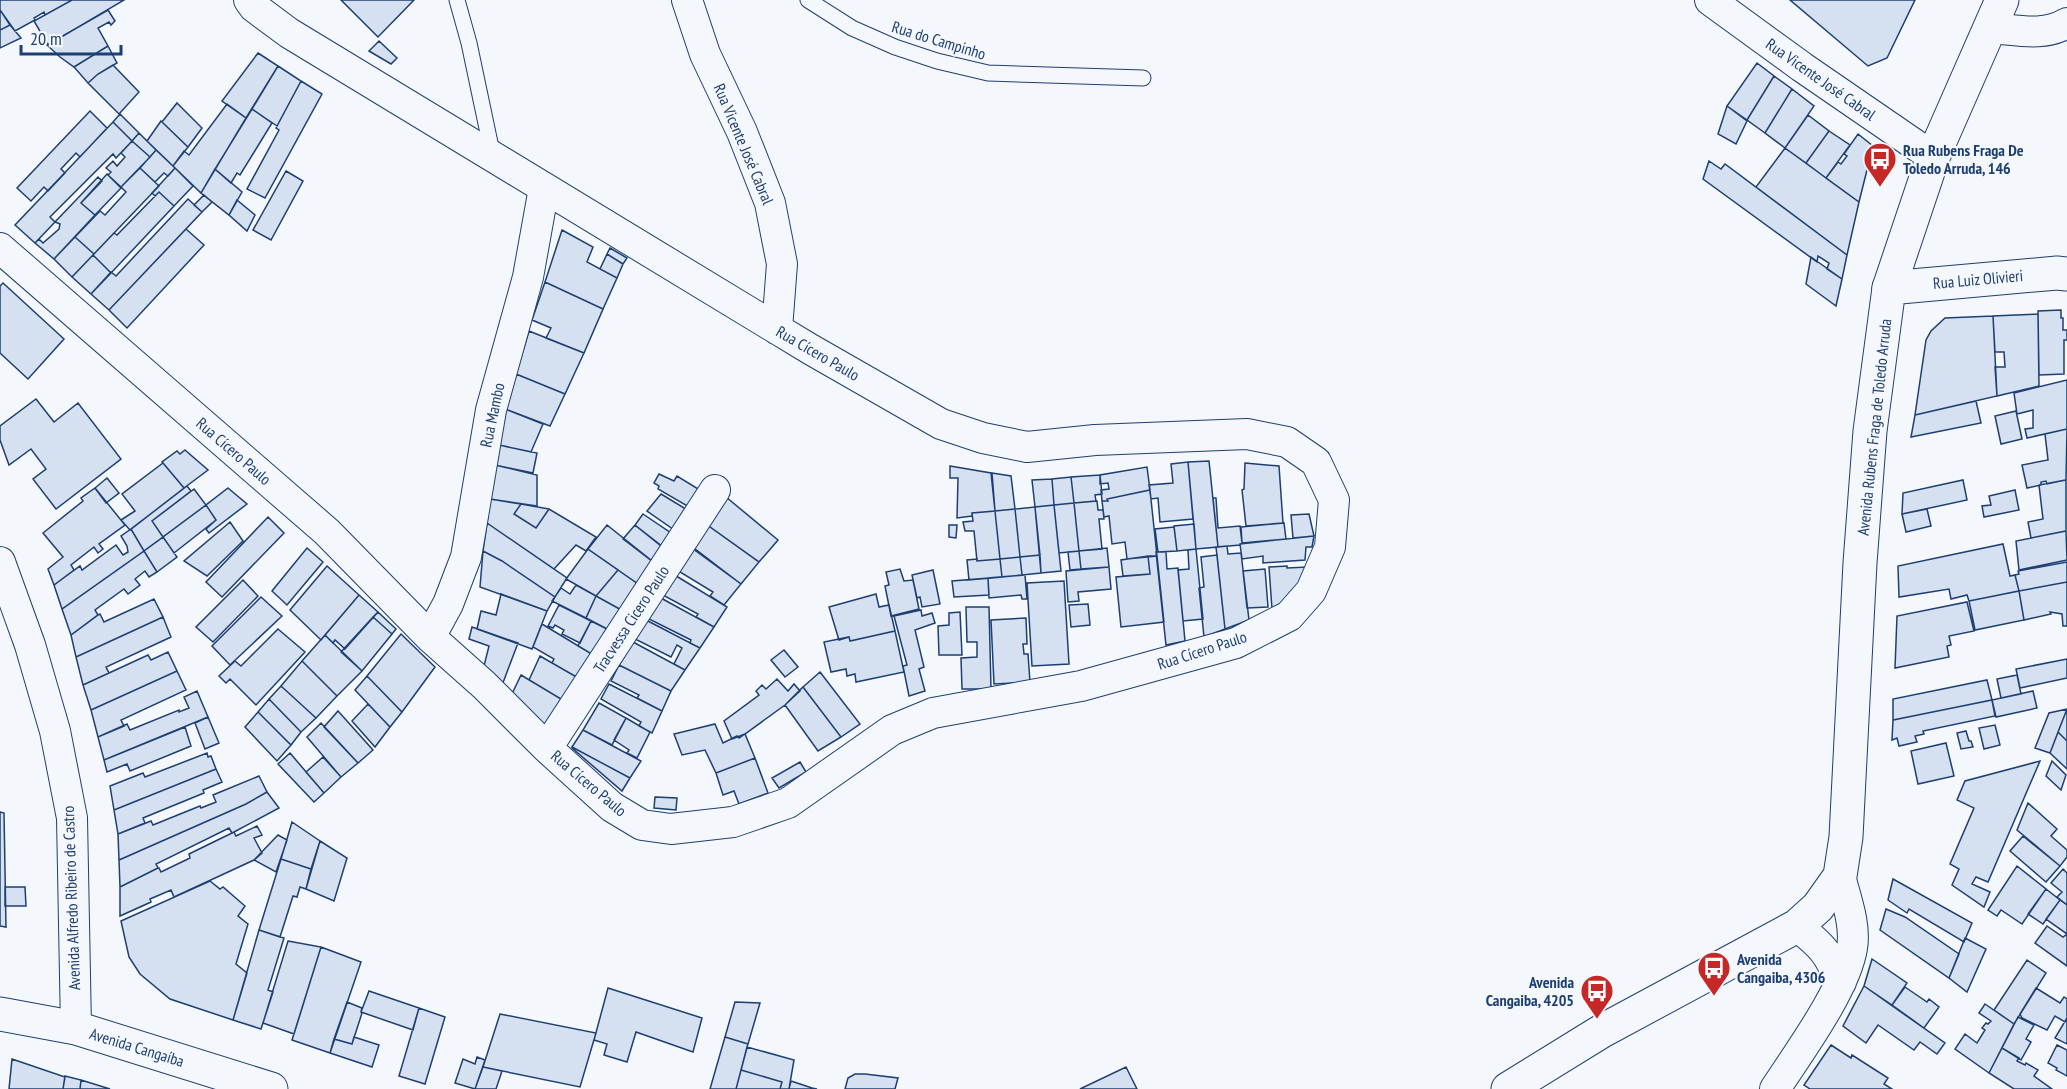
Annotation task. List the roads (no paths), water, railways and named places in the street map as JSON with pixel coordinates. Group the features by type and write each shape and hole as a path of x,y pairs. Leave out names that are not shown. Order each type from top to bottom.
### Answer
{"main road":[{"name":"Avenida Rubens Fraga de Toledo Arruda","path":"1840,876 1846,837 1860,563 1870,431 1889,288 1906,231 1933,157 1997,14"},
{"name":"Rua Luiz Olivieri","path":"1889,288 2023,275 2067,274"},
{"path":"1508,1089 1602,1031 1797,926 1818,907 1840,876"},
{"name":"Avenida Cangaíba","path":"0,1014 76,1028 271,1089"}],"street":[{"name":"Rua Cícero Paulo","path":"0,248 327,532 430,638 484,685 547,748 612,807 642,825 671,829 733,822 788,803 892,730 933,714 1081,686 1236,643 1288,616 1311,591 1330,547 1334,500 1316,462 1287,442 1247,434 1095,440 1028,447 983,438 941,424 777,329 289,33 254,7 249,0"},
{"name":"Rua Vicente José Cabral","path":"687,0 705,54 742,132 770,203 782,264 777,329"},
{"name":"Rua Vicente José Cabral","path":"1710,0 1802,67 1933,157"},
{"path":"1997,14 2042,33 2056,30 2067,23"},
{"name":"Rua Mambo","path":"430,638 448,604 466,557 491,410 528,277 544,188"},
{"name":"Tracvessa Cicero Paulo","path":"547,748 715,490"},
{"name":"Avenida Alfredo Ribeiro de Castro","path":"0,562 30,645 55,731 72,818 76,1028"},
{"path":"1775,1089 1841,982 1852,948 1851,916 1840,876"},
{"path":"1797,926 1822,946 1841,982"}],"lane":[{"path":"457,0 469,43 493,157"},
{"name":"Rua do Campinho","path":"808,0 852,28 895,47 937,61 987,73 1143,78"}],"place":[{"name":"Rua Rubens Fraga De Toledo Arruda, 146","path":"1880,188"},
{"name":"Avenida Cangaiba, 4306","path":"1714,997"},
{"name":"Avenida Cangaiba, 4205","path":"1597,1020"}]}
